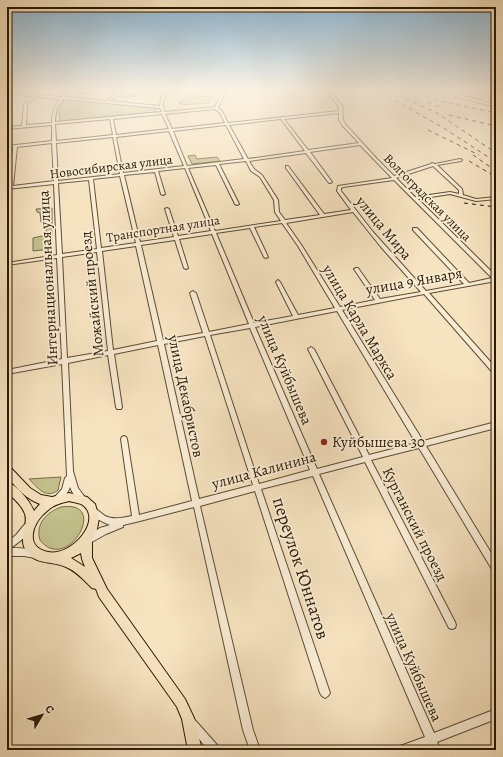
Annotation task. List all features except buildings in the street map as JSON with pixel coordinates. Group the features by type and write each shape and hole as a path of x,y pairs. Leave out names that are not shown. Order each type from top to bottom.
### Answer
{"main road":[{"path":"7,470 36,498 43,501 73,497 87,504 93,513 93,529 87,540 72,553 48,558"},
{"path":"7,486 23,503 29,512 31,519 27,535 30,546 37,554 68,562 78,567 103,592"},
{"path":"30,524 39,510 54,500"},
{"path":"87,540 87,560 103,592 174,692 188,718 195,750"}],"street":[{"path":"7,128 49,124"},
{"name":"Интернациональная улица","path":"54,124 70,473 74,491 87,504"},
{"name":"улица Декабристов","path":"112,124 113,136 139,244 248,730 255,750"},
{"name":"улица Куйбышева","path":"168,124 314,472 436,750"},
{"path":"7,148 223,124"},
{"name":"улица Карла Маркса","path":"226,124 252,170 261,176 276,200 277,212 285,222 496,568"},
{"path":"286,124 330,182"},
{"name":"Волгоградская улица","path":"344,124 394,178 496,279"},
{"name":"Новосибирская улица","path":"9,188 217,164 361,144"},
{"path":"9,188 15,147"},
{"path":"394,178 412,173 433,164 460,160"},
{"path":"217,164 237,204"},
{"path":"433,164 461,190 461,195"},
{"path":"287,167 323,216"},
{"path":"156,170 163,194"},
{"name":"Можайский проезд","path":"91,178 111,354 119,407"},
{"name":"улица Мира","path":"394,178 340,187 339,191 353,211 424,293 496,372"},
{"path":"415,198 450,193 476,200 496,198"},
{"path":"166,209 186,268"},
{"name":"Транспортная улица","path":"7,264 353,211"},
{"path":"251,226 266,257"},
{"path":"415,229 468,285"},
{"path":"356,270 378,301"},
{"name":"улица 9 Января","path":"7,372 111,354 206,334 496,279"},
{"path":"278,282 296,317"},
{"name":"переулок Юннатов","path":"193,293 325,693"},
{"name":"Курганский проезд","path":"311,349 452,625"},
{"name":"улица Калинина","path":"87,540 108,528 135,519 496,425"},
{"path":"124,439 135,519"},
{"name":"Интернациональная улица","path":"54,500 66,489 70,473"},
{"name":"улица Калинина","path":"87,504 100,518 105,521 116,522 135,519"},
{"path":"7,546 23,535 30,524"},
{"path":"7,552 24,552 48,558"},
{"path":"404,750 496,714"},
{"path":"188,718 214,750"}],"shaded area":[{"path":"195,155 197,159 217,157 220,161 192,164 188,156"},
{"path":"52,208 52,249 33,251 33,238 46,235 46,223 41,222 40,213 37,212 36,209"},
{"path":"61,477 58,490 50,494 39,489 29,479"},
{"path":"61,507 76,508 83,514 83,523 79,534 72,543 62,548 51,548 40,540 39,529 43,519 47,515"}],"railway":[{"path":"437,124 496,162"},
{"path":"454,124 496,153"},
{"path":"489,124 496,126"},
{"path":"428,130 479,155"},
{"path":"473,155 496,171"},
{"path":"469,161 496,177"},
{"path":"464,203 496,207"}],"place":[{"name":"Куйбышева 30","path":"324,442"}]}
